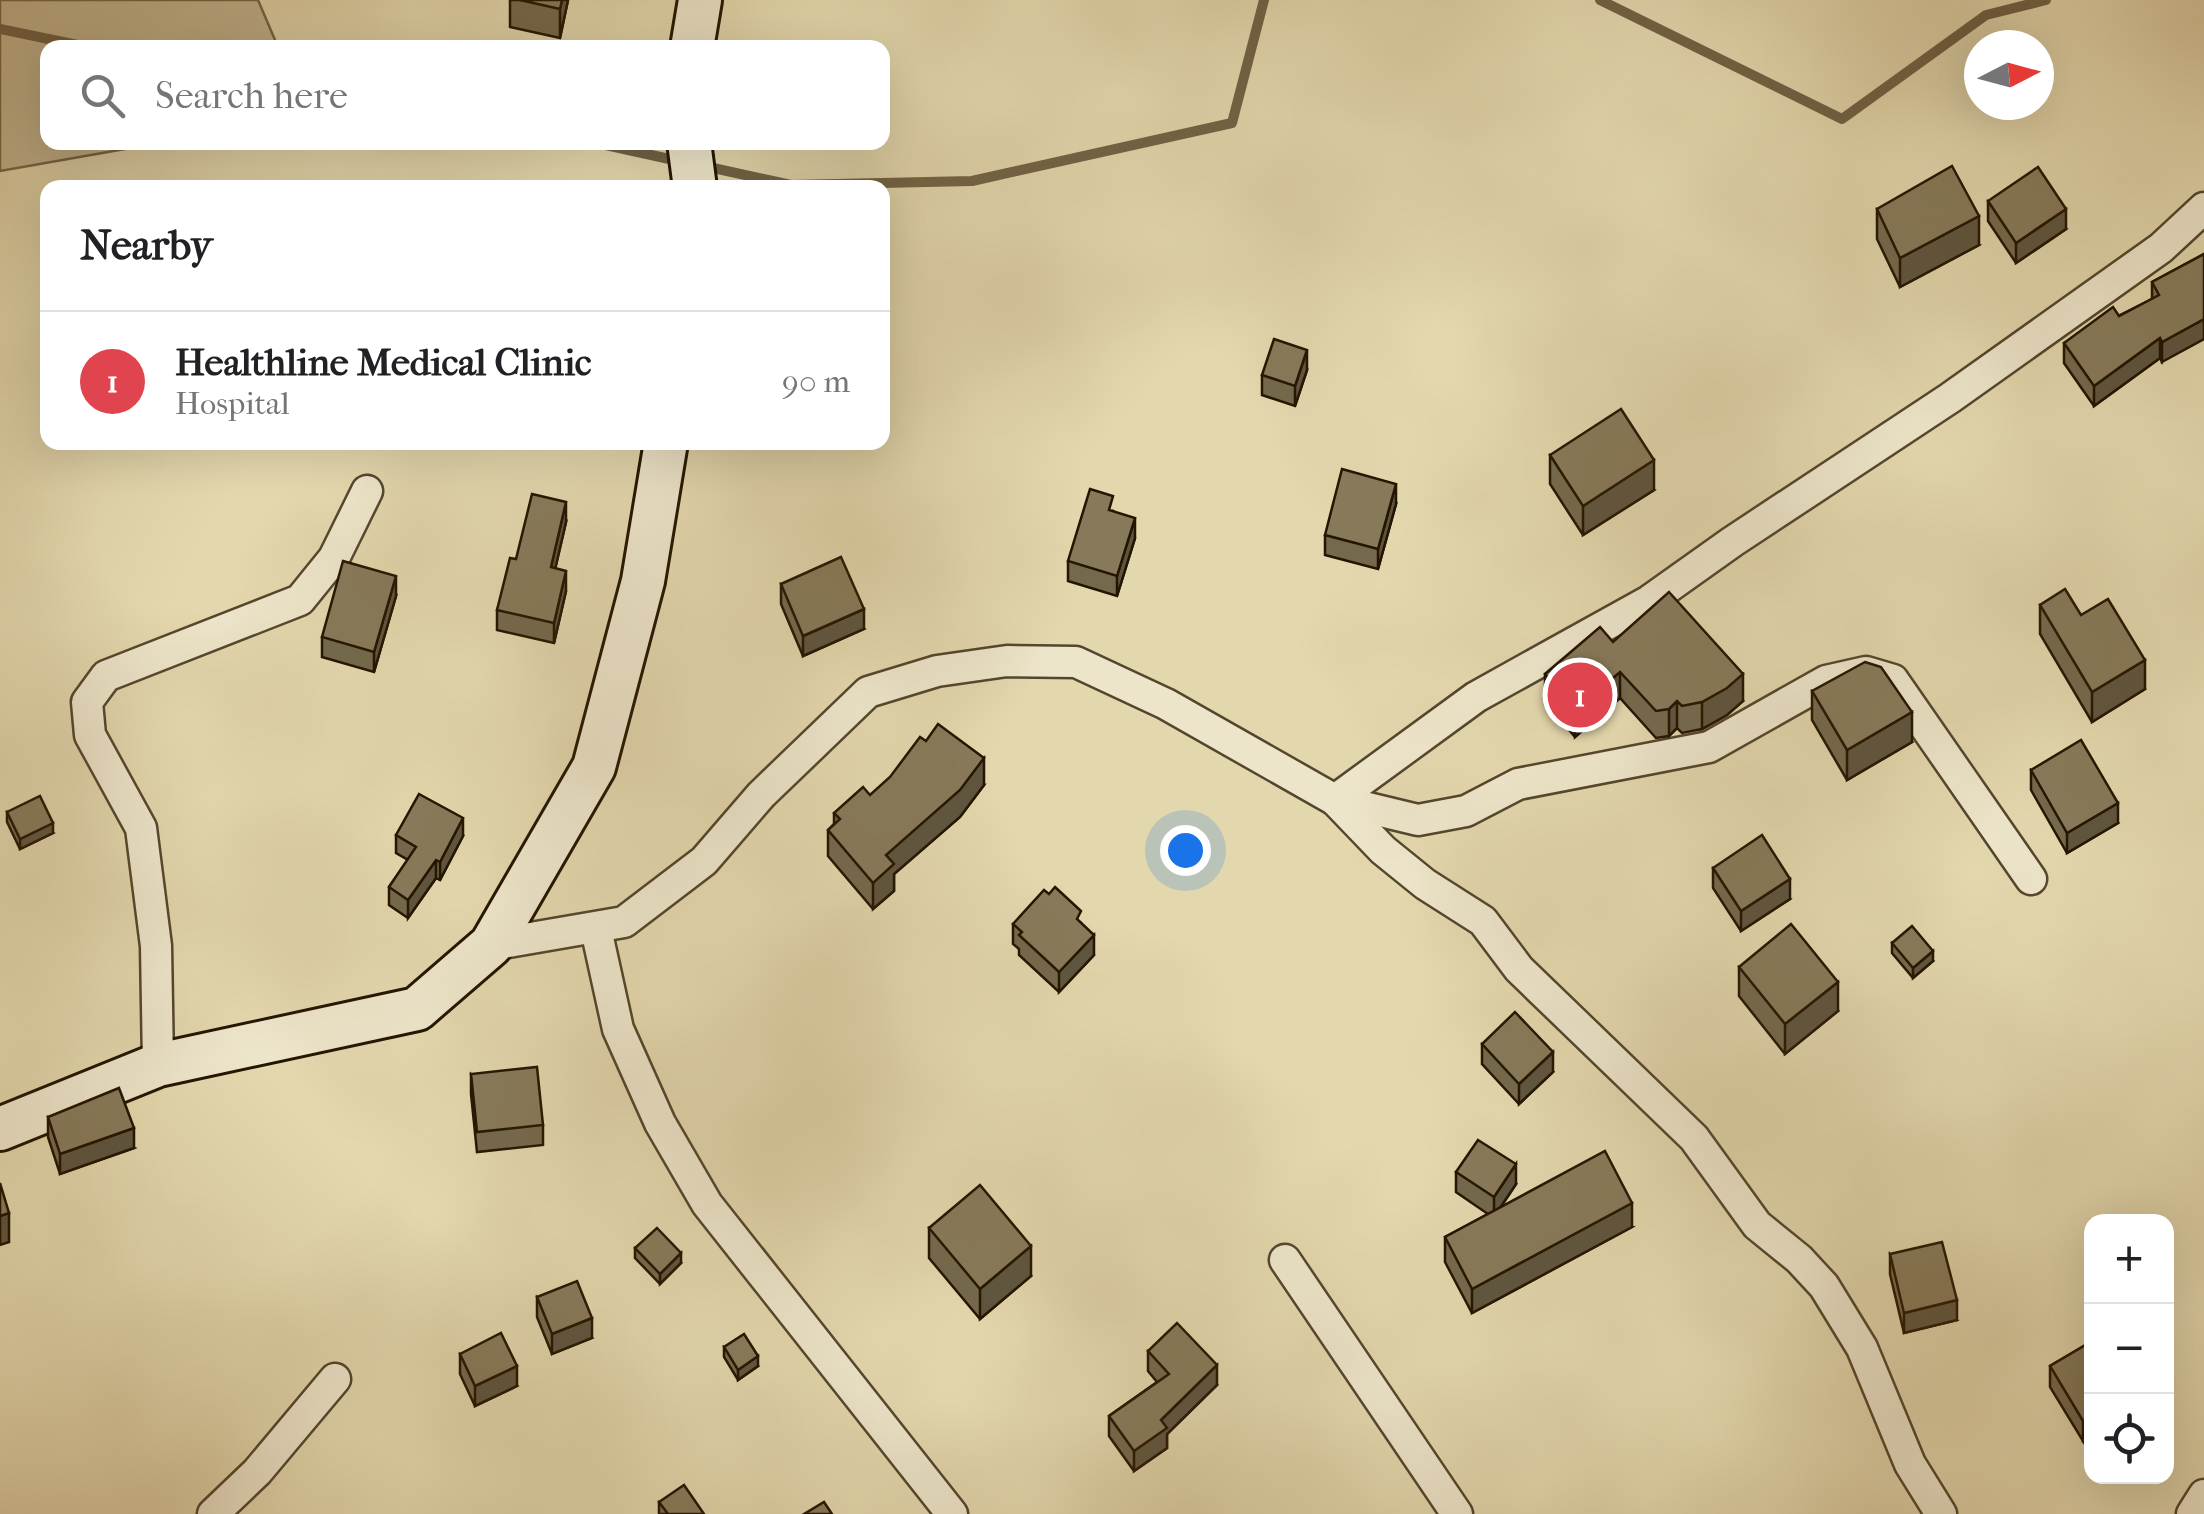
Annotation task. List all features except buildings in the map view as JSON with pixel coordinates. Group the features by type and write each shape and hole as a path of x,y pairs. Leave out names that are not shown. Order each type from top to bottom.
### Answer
{"main road":[{"path":"693,40 700,0"},
{"path":"690,150 694,180"},
{"path":"0,1129 158,1065 417,1010 491,944 594,767 643,581 665,450"}],"street":[{"path":"1335,800 1476,698 1649,601 1950,398 2161,248 2204,208"},
{"path":"158,1065 156,946 141,828 90,735 87,702 106,676 300,600 334,558 367,491"},
{"path":"491,944 624,922 704,861 761,795 868,692 937,672 1007,662 1076,662 1166,704 1335,800 1418,820 1466,811 1518,784 1709,747 1826,681 1866,672 1893,680 2032,880"},
{"path":"1335,800 1383,850 1425,884 1483,921 1519,969 1694,1138 1757,1225 1799,1259 1824,1286 1862,1348 1910,1464 1941,1514"},
{"path":"596,929 618,1028 660,1123 707,1204 952,1514"},
{"path":"1285,1260 1456,1514"},
{"path":"213,1514 257,1472 335,1379"},
{"path":"2192,1514 2204,1495"}],"shaded area":[{"path":"0,0 258,0 275,40 40,40 40,150 119,150 0,171"}],"waterway":[{"path":"890,183 972,181 1232,123 1264,0"},
{"path":"1600,0 1842,119 1986,15 2046,0"},
{"path":"0,29 53,40"},
{"path":"628,150 683,162"},
{"path":"704,166 768,180"}],"place":[{"name":"Healthline Medical Clinic","path":"1580,695"}]}
